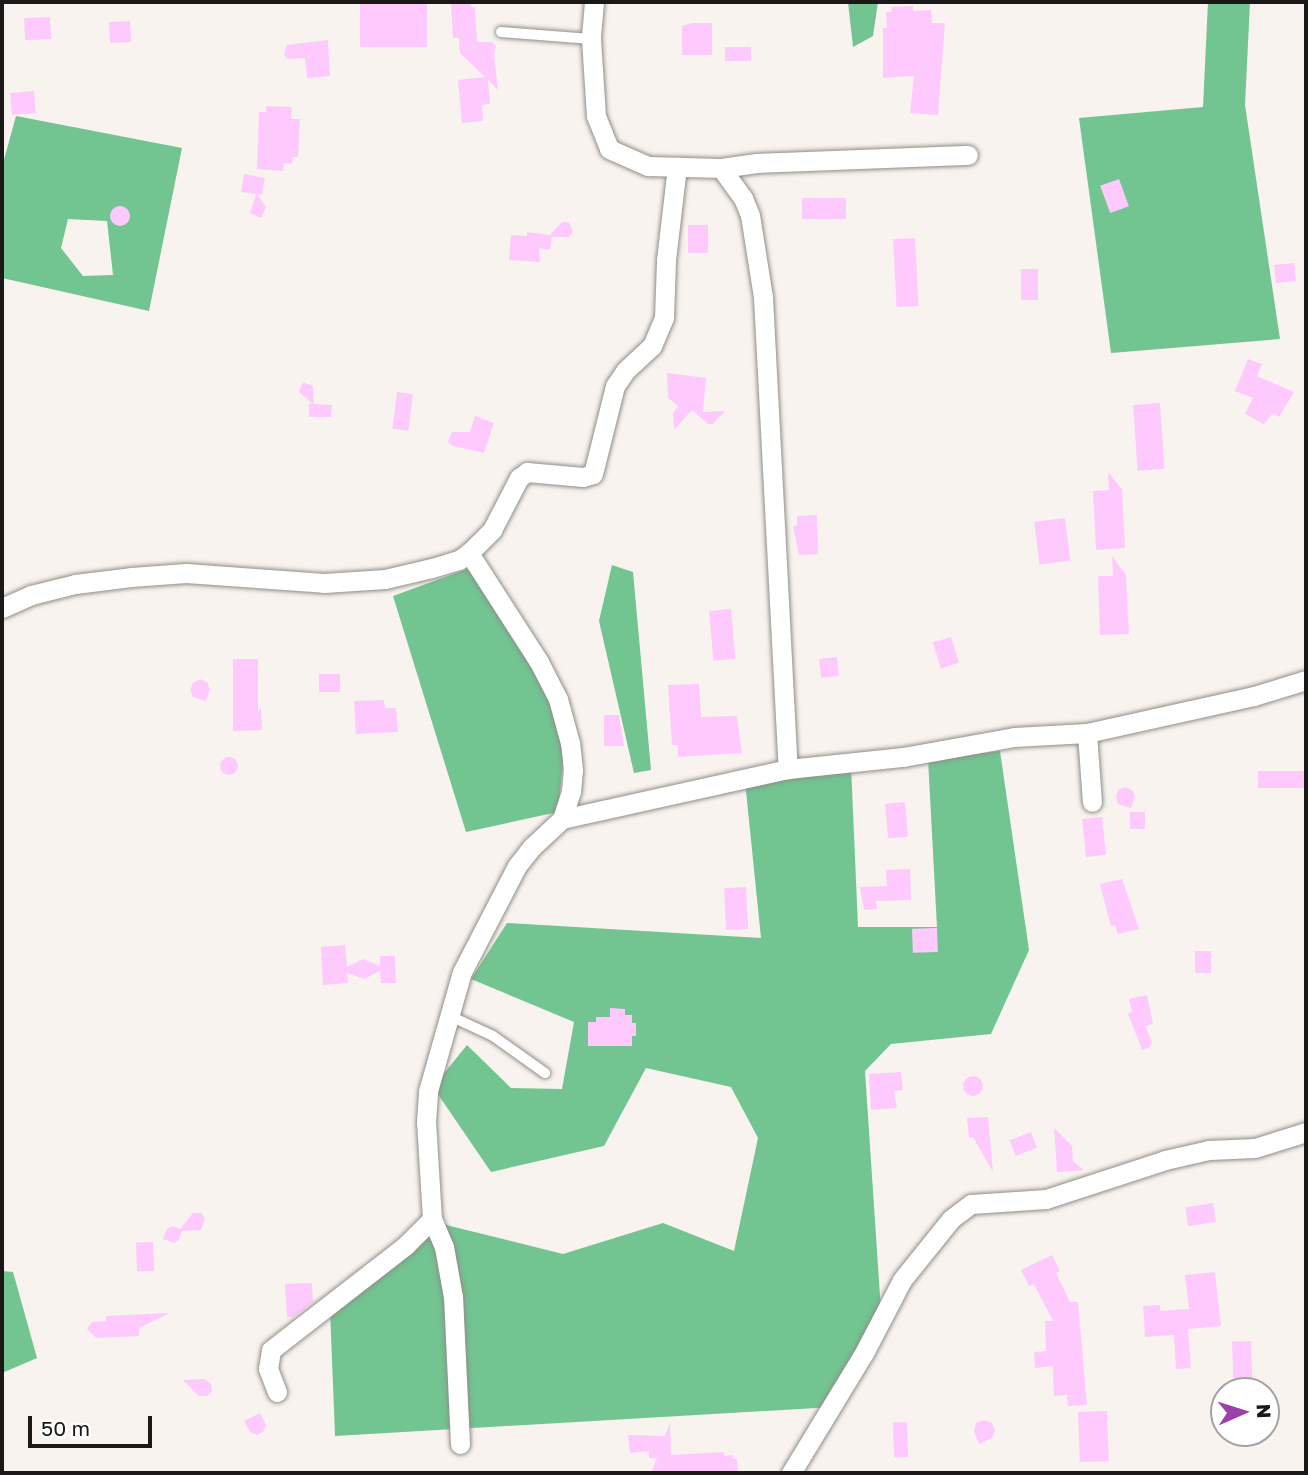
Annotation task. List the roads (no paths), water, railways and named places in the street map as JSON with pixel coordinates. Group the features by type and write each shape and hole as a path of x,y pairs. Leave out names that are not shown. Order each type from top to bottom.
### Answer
{"street":[{"path":"594,2 591,39 596,116 609,149 648,166 721,168 770,162 968,155"},
{"path":"2,608 31,595 100,580 186,573 348,582 385,579 459,560 469,553 492,530 519,478 527,472 583,477 593,474 615,386 625,370 652,346 664,318 666,260 677,167"},
{"path":"721,168 743,198 750,215 763,297 788,769"},
{"path":"460,1444 453,1297 448,1263 432,1219 426,1122 428,1091 434,1060 462,972 496,901 532,847 562,819 571,792 573,769 570,743 558,699 539,662 469,553"},
{"path":"562,819 788,769 903,757 1014,737 1087,733 1254,696 1306,680"},
{"path":"1087,733 1092,802"},
{"path":"791,1473 864,1353 902,1280 951,1219 971,1204 1046,1199 1165,1160 1209,1150 1255,1149 1306,1132"},
{"path":"277,1392 268,1369 271,1350 405,1246 432,1219"}],"lane":[{"path":"501,32 591,39"},
{"path":"450,1016 494,1036 545,1073"}]}
